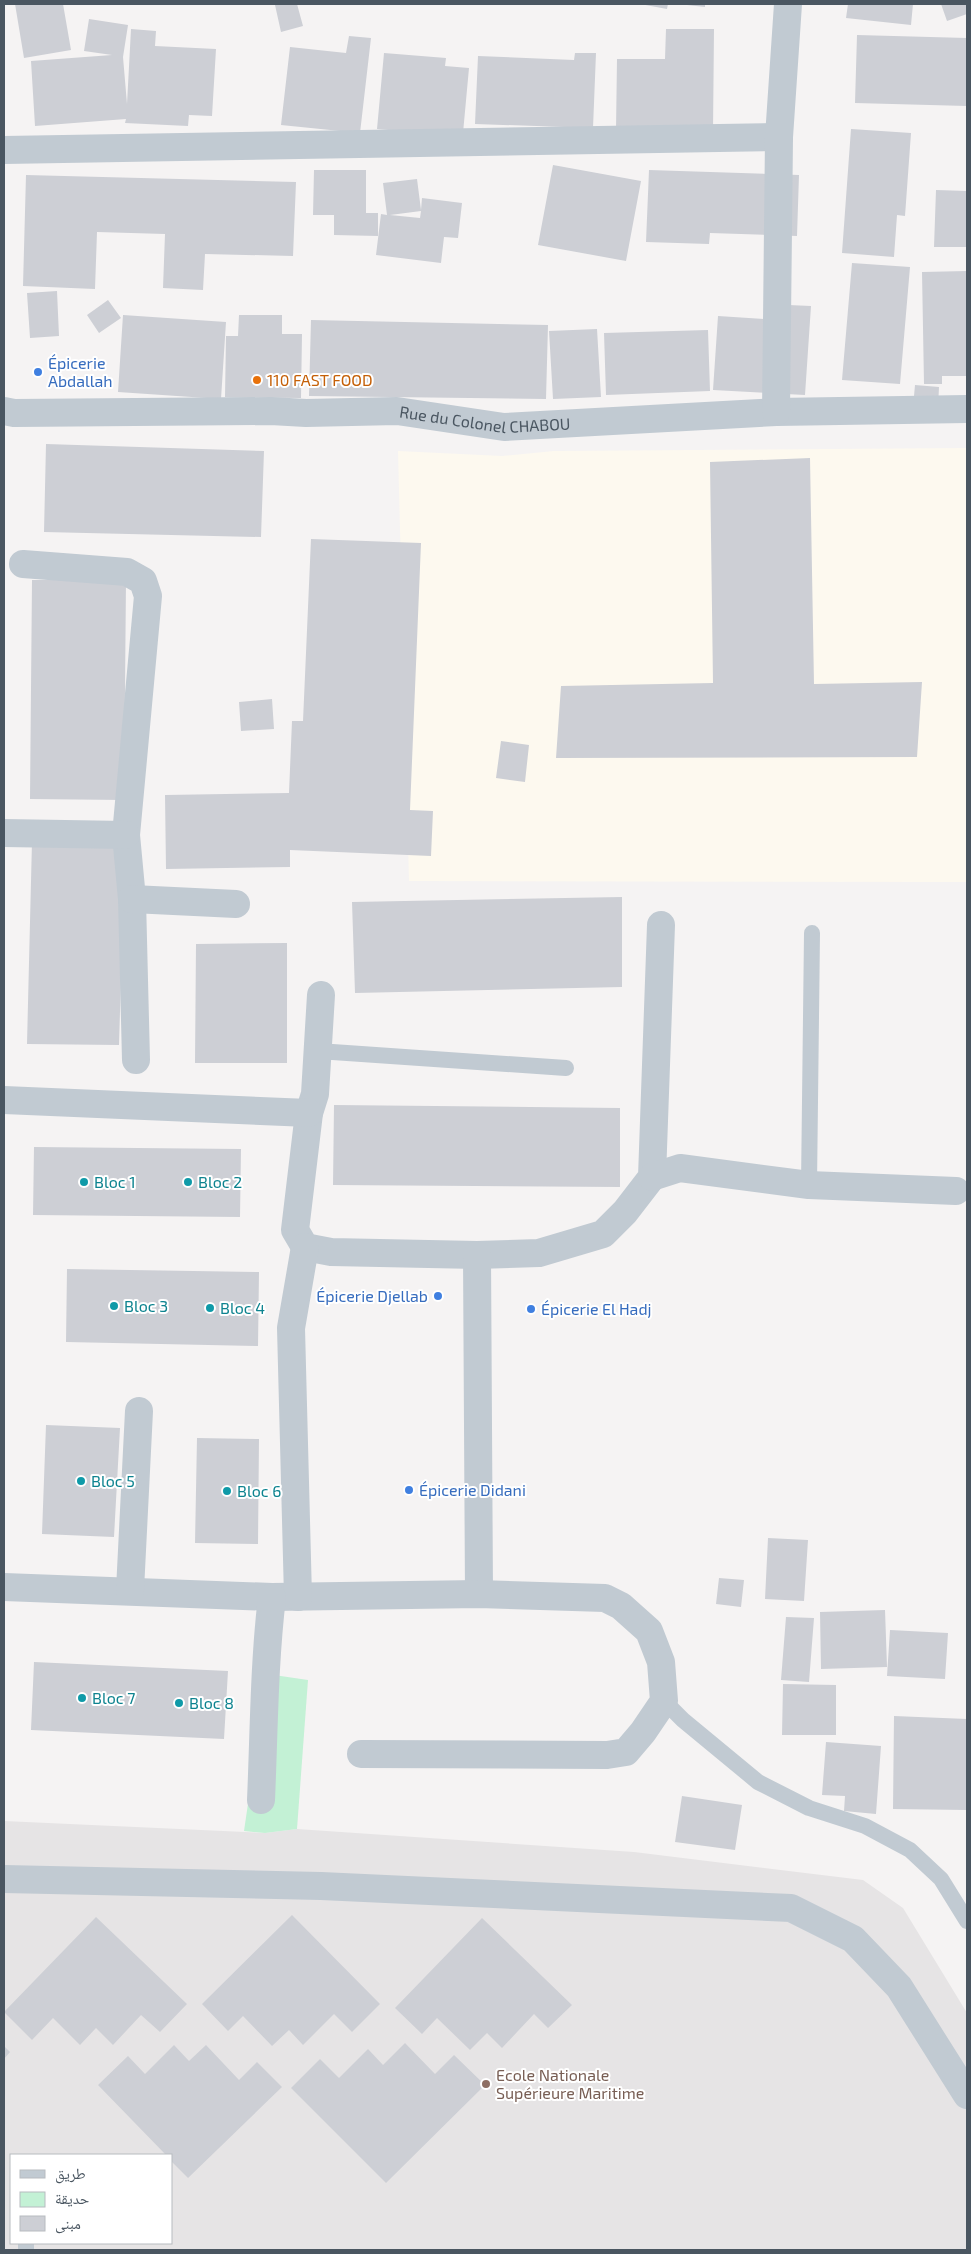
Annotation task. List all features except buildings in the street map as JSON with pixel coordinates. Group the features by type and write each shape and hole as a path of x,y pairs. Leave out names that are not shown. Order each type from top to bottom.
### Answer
{"street":[{"path":"776,412 779,137 788,4"},
{"path":"4,150 779,137"},
{"name":"Rue du Colonel CHABOU","path":"4,411 14,413 270,411 306,413 397,411 504,427 776,412 967,409"},
{"path":"23,564 127,572 143,580 148,596 126,836 132,899 136,1060"},
{"path":"4,833 126,836"},
{"path":"132,899 236,904"},
{"path":"652,1177 661,925"},
{"path":"261,1800 267,1674 266,1648 285,1597 291,1328 305,1247 295,1230 309,1113 315,1094 322,995"},
{"path":"4,1100 309,1113"},
{"path":"305,1247 331,1252 477,1255 539,1253 603,1234 625,1212 652,1177 680,1168 809,1185 956,1191"},
{"path":"477,1255 479,1594"},
{"path":"130,1590 139,1411"},
{"path":"4,1587 285,1597 479,1594 590,1596 605,1598 621,1606 649,1631 661,1662 664,1701 643,1732 626,1752 616,1754 362,1754"},
{"path":"4,1879 320,1886 791,1908 853,1939 892,1980 967,2095"}],"lane":[{"path":"809,1185 812,933"},
{"path":"318,1051 566,1068"},
{"path":"664,1701 683,1720 758,1782 809,1808 866,1826 910,1850 941,1879 966,1914"}],"shaded area":[{"path":"967,448 967,882 409,881 398,451 502,456 554,451"},
{"name":"Ecole Nationale Supérieure Maritime","path":"4,1821 265,1833 297,1829 634,1852 863,1880 903,1908 967,2013 967,2250 4,2250"}],"green space":[{"path":"267,1674 308,1680 297,1829 265,1833 244,1831"}],"place":[{"name":"Épicerie Abdallah","path":"38,372"},
{"name":"110 FAST FOOD","path":"257,380"},
{"name":"Bloc 1","path":"84,1182"},
{"name":"Bloc 2","path":"188,1182"},
{"name":"Épicerie Djellab","path":"438,1296"},
{"name":"Bloc 3","path":"114,1306"},
{"name":"Bloc 4","path":"210,1308"},
{"name":"Épicerie El Hadj","path":"531,1309"},
{"name":"Bloc 5","path":"81,1481"},
{"name":"Épicerie Didani","path":"409,1490"},
{"name":"Bloc 6","path":"227,1491"},
{"name":"Bloc 7","path":"82,1698"},
{"name":"Bloc 8","path":"179,1703"},
{"name":"Ecole Nationale Supérieure Maritime","path":"486,2084"}]}
